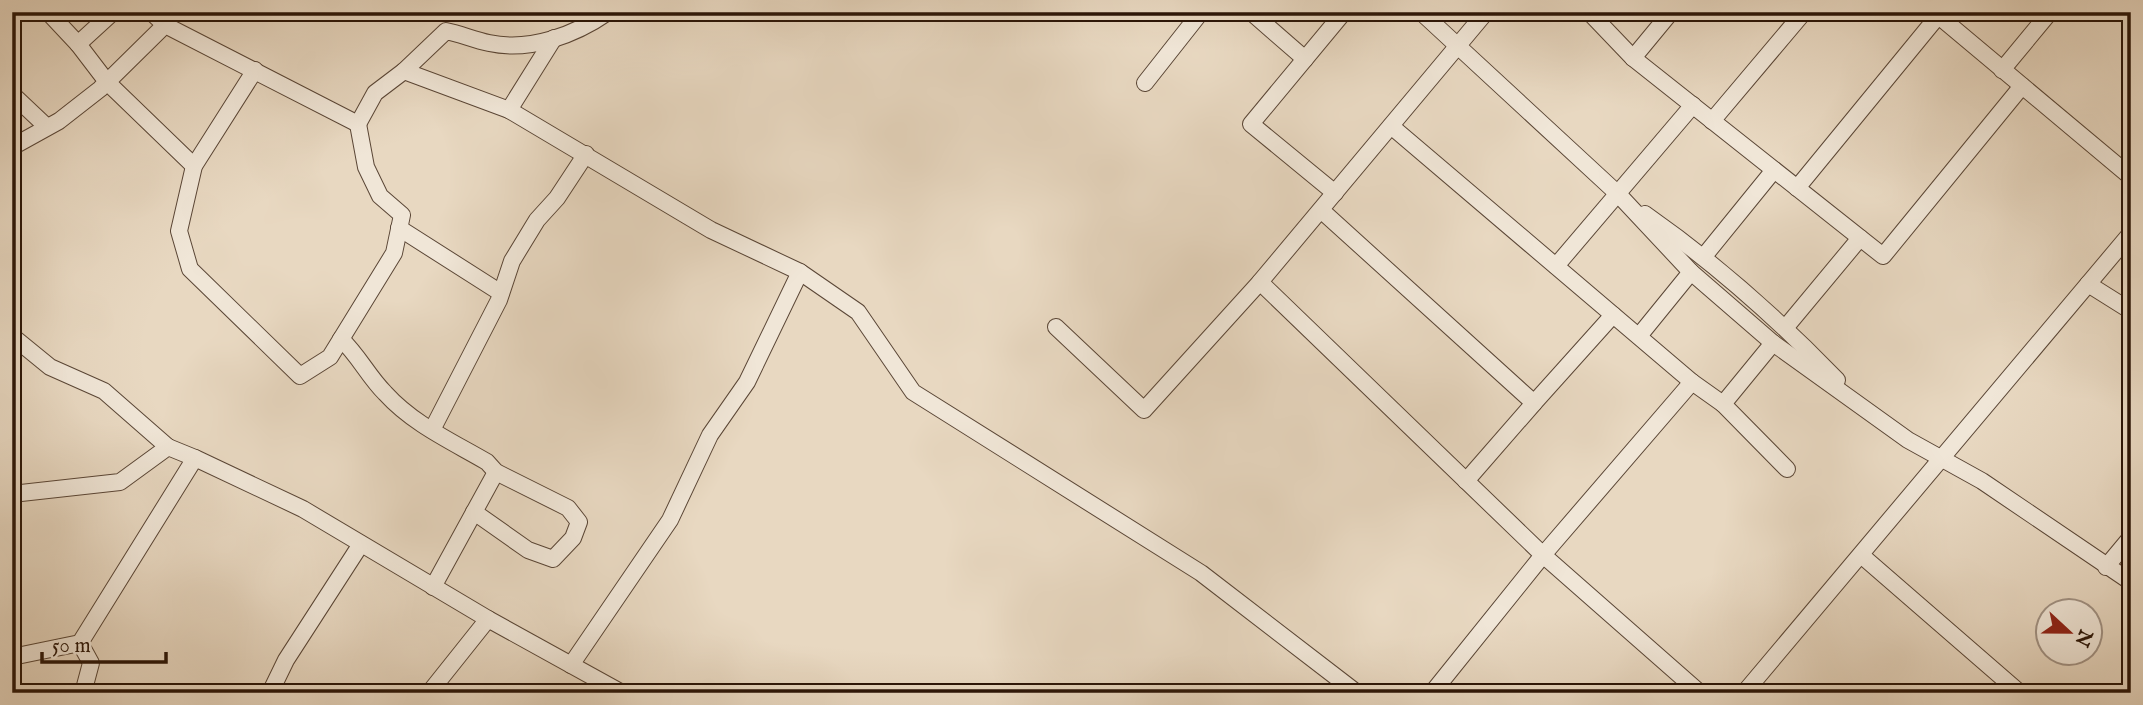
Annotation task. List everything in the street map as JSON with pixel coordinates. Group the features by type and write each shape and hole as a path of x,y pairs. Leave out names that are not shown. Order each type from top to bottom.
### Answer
{"street":[{"path":"48,12 78,44 107,82 194,166"},
{"path":"78,44 113,12"},
{"path":"151,12 165,25 358,124"},
{"path":"255,70 194,166 179,232 190,269 300,376 330,357 394,253 402,215 380,196 366,167 358,124 375,93 404,71 446,31 509,45 554,38 586,28 608,12"},
{"path":"1144,83 1201,12"},
{"path":"1251,12 1305,60"},
{"path":"1335,193 1251,124 1344,12"},
{"path":"1407,12 1456,48"},
{"path":"1421,12 1456,48 1618,194 1690,272 1773,343 1868,412 1982,481 2131,582"},
{"path":"1056,327 1144,410 1321,210 1486,12"},
{"path":"1589,12 1633,58 1883,256 2022,86"},
{"path":"1633,58 1671,12"},
{"path":"1712,121 1804,12"},
{"path":"2002,70 2050,12"},
{"path":"1797,188 1936,14 2131,177"},
{"path":"12,147 47,127 107,82 165,25"},
{"path":"509,110 554,38"},
{"path":"404,71 509,110 710,230 800,272 858,312 913,392 1201,573 1357,693"},
{"path":"12,94 47,127"},
{"path":"1556,266 1693,105"},
{"path":"1391,126 1692,382 1723,404 1787,469"},
{"path":"432,430 501,293 512,261 537,219 557,198 586,154"},
{"path":"1704,255 1774,170"},
{"path":"1618,194 1704,255 1786,327 1868,412"},
{"path":"1321,210 1534,403"},
{"path":"399,228 501,293"},
{"path":"1744,693 2131,233"},
{"path":"1786,327 1860,237"},
{"path":"571,665 670,520 710,435 747,382 800,272"},
{"path":"1639,336 1690,272"},
{"path":"1259,282 1543,555 1700,693"},
{"path":"2088,284 2131,311"},
{"path":"1466,481 1614,315"},
{"path":"12,336 50,367 104,391 168,447 303,509 488,620 622,693"},
{"path":"341,339 360,356 382,391 409,417 487,462 496,472 568,508 579,522 573,538 553,559 528,550 474,512"},
{"path":"1723,404 1773,343"},
{"path":"1432,693 1543,555 1692,382"},
{"path":"12,494 120,482 168,447"},
{"path":"12,657 80,643 195,458"},
{"path":"433,587 496,472"},
{"path":"2106,567 2131,537"},
{"path":"270,693 286,660 361,544"},
{"path":"1861,555 2020,693"},
{"path":"429,693 488,620"},
{"path":"80,643 91,663 83,693"}]}
